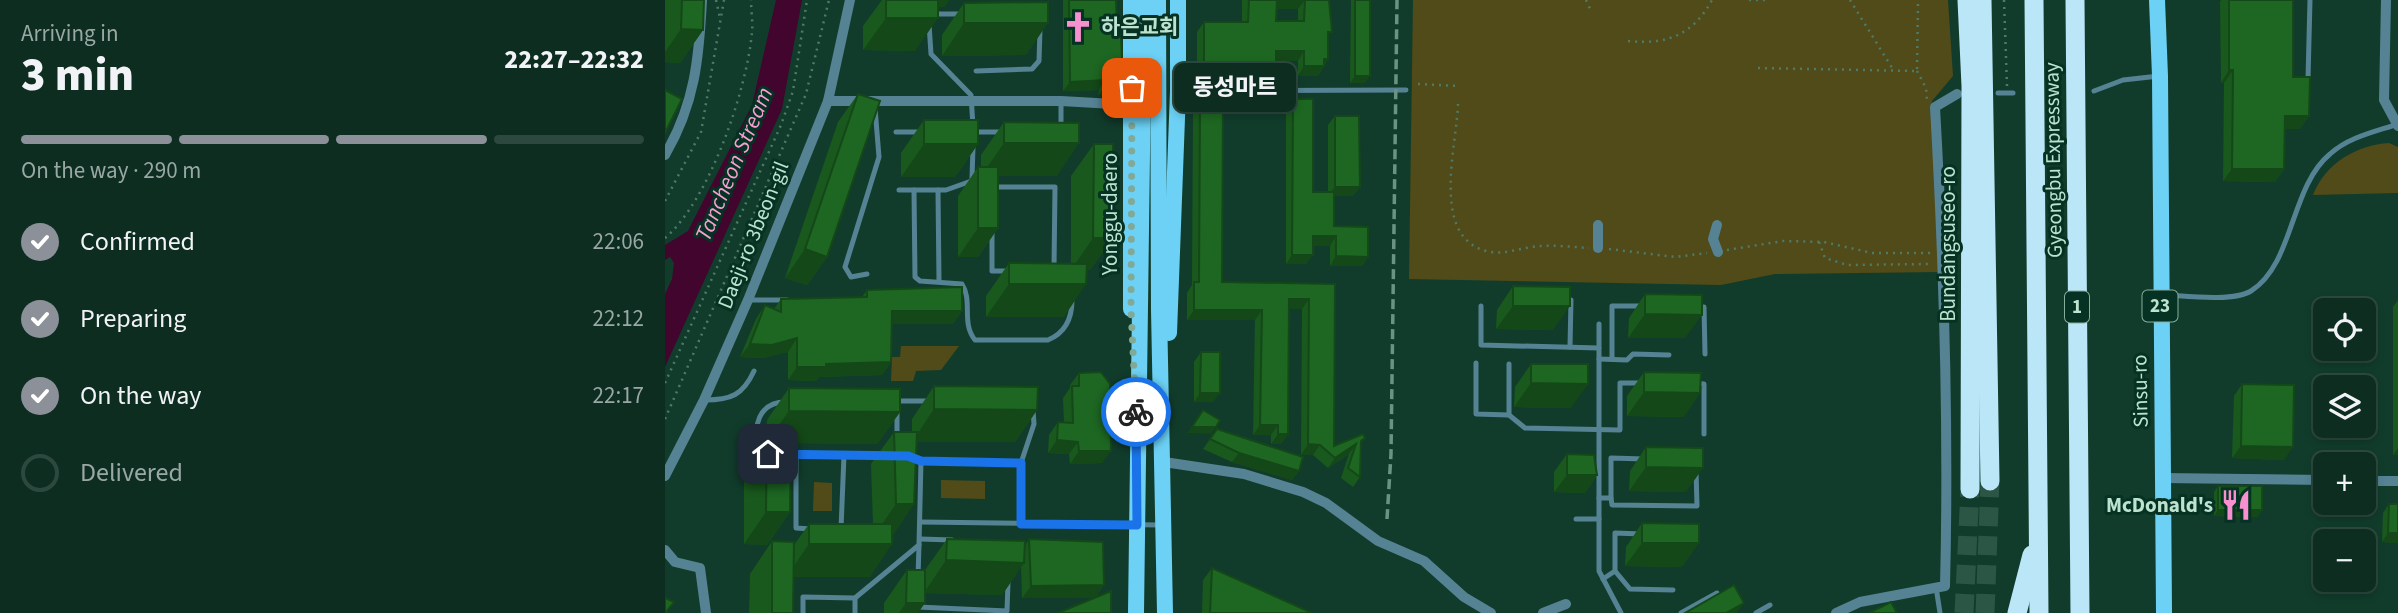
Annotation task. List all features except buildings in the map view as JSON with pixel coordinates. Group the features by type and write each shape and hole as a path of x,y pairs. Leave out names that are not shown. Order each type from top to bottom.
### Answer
{"highway":[{"name":"Bundangsuseo-ro","path":"1966,0 1971,86 1970,489"},
{"name":"Bundangsuseo-ro","path":"1982,0 1990,481"},
{"name":"Gyeongbu Expressway","path":"2034,0 2039,613"},
{"name":"Gyeongbu Expressway","path":"2075,0 2080,613"},
{"path":"2017,613 2038,527"}],"main road":[{"name":"Yonggu-daero","path":"1131,0 1131,309 1137,427 1136,613"},
{"path":"1144,0 1164,462 1165,613"},
{"path":"1151,206 1158,0"},
{"path":"1162,430 1178,91 1178,0"},
{"name":"Sinsu-ro","path":"2157,0 2160,76 2164,613"},
{"name":"Yonggu-daero","path":"1137,427 1151,206"}],"street":[{"path":"665,155 684,123 700,50 702,0"},
{"name":"Daeji-ro 3beon-gil","path":"665,476 704,400 748,300 828,101 850,0"},
{"path":"2386,0 2384,100 2397,125"},
{"path":"1836,613 1860,602 1940,587 1948,482 1944,263 1935,107 1957,94"},
{"path":"828,101 1061,101 1131,105"},
{"path":"1598,225 1598,248"},
{"path":"1717,225 1713,239 1718,252"},
{"path":"1164,462 1244,474 1303,492 1326,503 1378,541 1424,561 1464,597 1491,613"},
{"path":"2162,478 2313,480"},
{"path":"2376,481 2398,481"},
{"path":"665,550 675,562 700,568 706,613"},
{"path":"1543,613 1566,604"}],"lane":[{"path":"2308,79 2310,0"},
{"path":"917,14 969,14"},
{"path":"929,14 931,54 967,88 973,102 972,178"},
{"path":"976,71 1033,69 1039,61 1040,26"},
{"path":"2094,91 2123,80 2160,76"},
{"path":"1178,91 1406,90"},
{"path":"1998,93 2010,93"},
{"path":"1049,132 1061,132 1061,101"},
{"path":"867,274 851,277 845,267 879,157 875,102"},
{"path":"2160,295 2218,296 2251,291 2272,268 2317,166 2351,140 2397,125"},
{"path":"896,132 934,132"},
{"path":"960,132 1011,132"},
{"path":"899,190 938,190 972,178 992,187 1055,187 1054,271"},
{"path":"992,187 992,199"},
{"path":"914,190 915,276 920,281 958,282 965,288 967,325 975,340 1048,340 1055,337 1072,315 1072,287"},
{"path":"938,190 939,281"},
{"path":"992,223 992,271 1017,271"},
{"path":"1042,271 1054,271 1065,277"},
{"path":"748,300 801,300"},
{"path":"1570,347 1571,300"},
{"path":"1481,306 1481,345 1599,348"},
{"path":"1612,359 1612,306 1651,306"},
{"path":"1691,307 1704,307 1705,354"},
{"path":"1599,324 1599,571 1621,613"},
{"path":"1599,359 1627,360 1633,354 1669,355"},
{"path":"1476,363 1476,414 1509,415 1525,428 1620,430 1620,383 1648,383"},
{"path":"1509,364 1509,415"},
{"path":"704,400 725,400 738,395 746,388 754,371"},
{"path":"1690,383 1704,384 1704,434"},
{"path":"883,401 936,401"},
{"path":"897,401 897,442"},
{"path":"789,402 775,402 761,412 756,431 762,451 768,454 884,456"},
{"path":"1021,524 1021,463 1034,424 1032,407 1028,403"},
{"path":"796,455 796,528 820,529"},
{"path":"831,529 843,529 844,455"},
{"path":"908,456 921,461 1021,463"},
{"path":"1648,459 1612,458 1612,505 1697,506 1696,460"},
{"path":"918,583 921,461"},
{"path":"1599,498 1612,498"},
{"path":"1576,520 1599,520"},
{"path":"921,522 1165,525"},
{"path":"1651,534 1615,533 1615,571 1630,589 1672,590"},
{"path":"803,613 803,597 855,598 919,542 958,540"},
{"path":"918,596 918,609 1007,611 1008,569"},
{"path":"1603,579 1615,571"},
{"path":"1940,587 1940,613"},
{"path":"1681,613 1717,593 1723,603"},
{"path":"855,598 855,613"},
{"path":"1756,613 1770,605"}],"path":[{"path":"716,0 721,22"},
{"path":"665,201 702,132 724,0"},
{"path":"665,238 683,223 711,172 737,104 753,32 751,0"},
{"path":"665,383 781,125 793,91 807,0"},
{"path":"665,419 806,94 829,0"},
{"path":"1586,0 1591,11"},
{"path":"1628,41 1659,41 1681,35 1691,29 1712,0"},
{"path":"1749,0 1768,0"},
{"path":"1850,0 1894,71"},
{"path":"1918,0 1917,71 1926,88 1927,106"},
{"path":"2004,0 2010,93"},
{"path":"1758,68 1917,71"},
{"path":"1418,84 1458,86"},
{"path":"1458,104 1450,198 1456,229 1469,243 1486,251 1501,252 1540,246 1598,248 1675,257 1783,240 1819,242 1872,253 1933,253"},
{"path":"1819,242 1825,258 1847,265 1944,263"}],"shaded area":[{"path":"1413,0 1948,0 1953,76 1932,101 1940,272 1775,274 1721,285 1409,279"},
{"path":"2389,143 2398,147 2398,193 2313,195 2325,174 2343,158 2365,147"},
{"path":"901,346 959,346 941,370 916,371 913,381 891,381 892,357 900,357"},
{"path":"941,480 985,481 985,499 941,498"},
{"path":"814,482 832,483 832,511 813,511"}],"water":[{"name":"Tancheon Stream","path":"776,0 802,0 782,109 665,367 665,294 672,279 674,263 670,257 665,260 665,245 688,231 752,105"}],"tunnel":[{"path":"1985,613 1990,481"},
{"path":"1964,613 1970,489"}],"railway":[{"path":"1387,519 1391,454 1397,0"}],"way so far":[{"path":"1132,88 1131,309 1136,412"}],"place":[{"name":"하은교회","path":"1078,27"},
{"name":"동성마트","path":"1132,88"},
{"name":"McDonald's","path":"2236,505"}],"route":[{"path":"768,454 908,456 921,461 1021,463 1021,524 1137,525 1136,412"}]}
